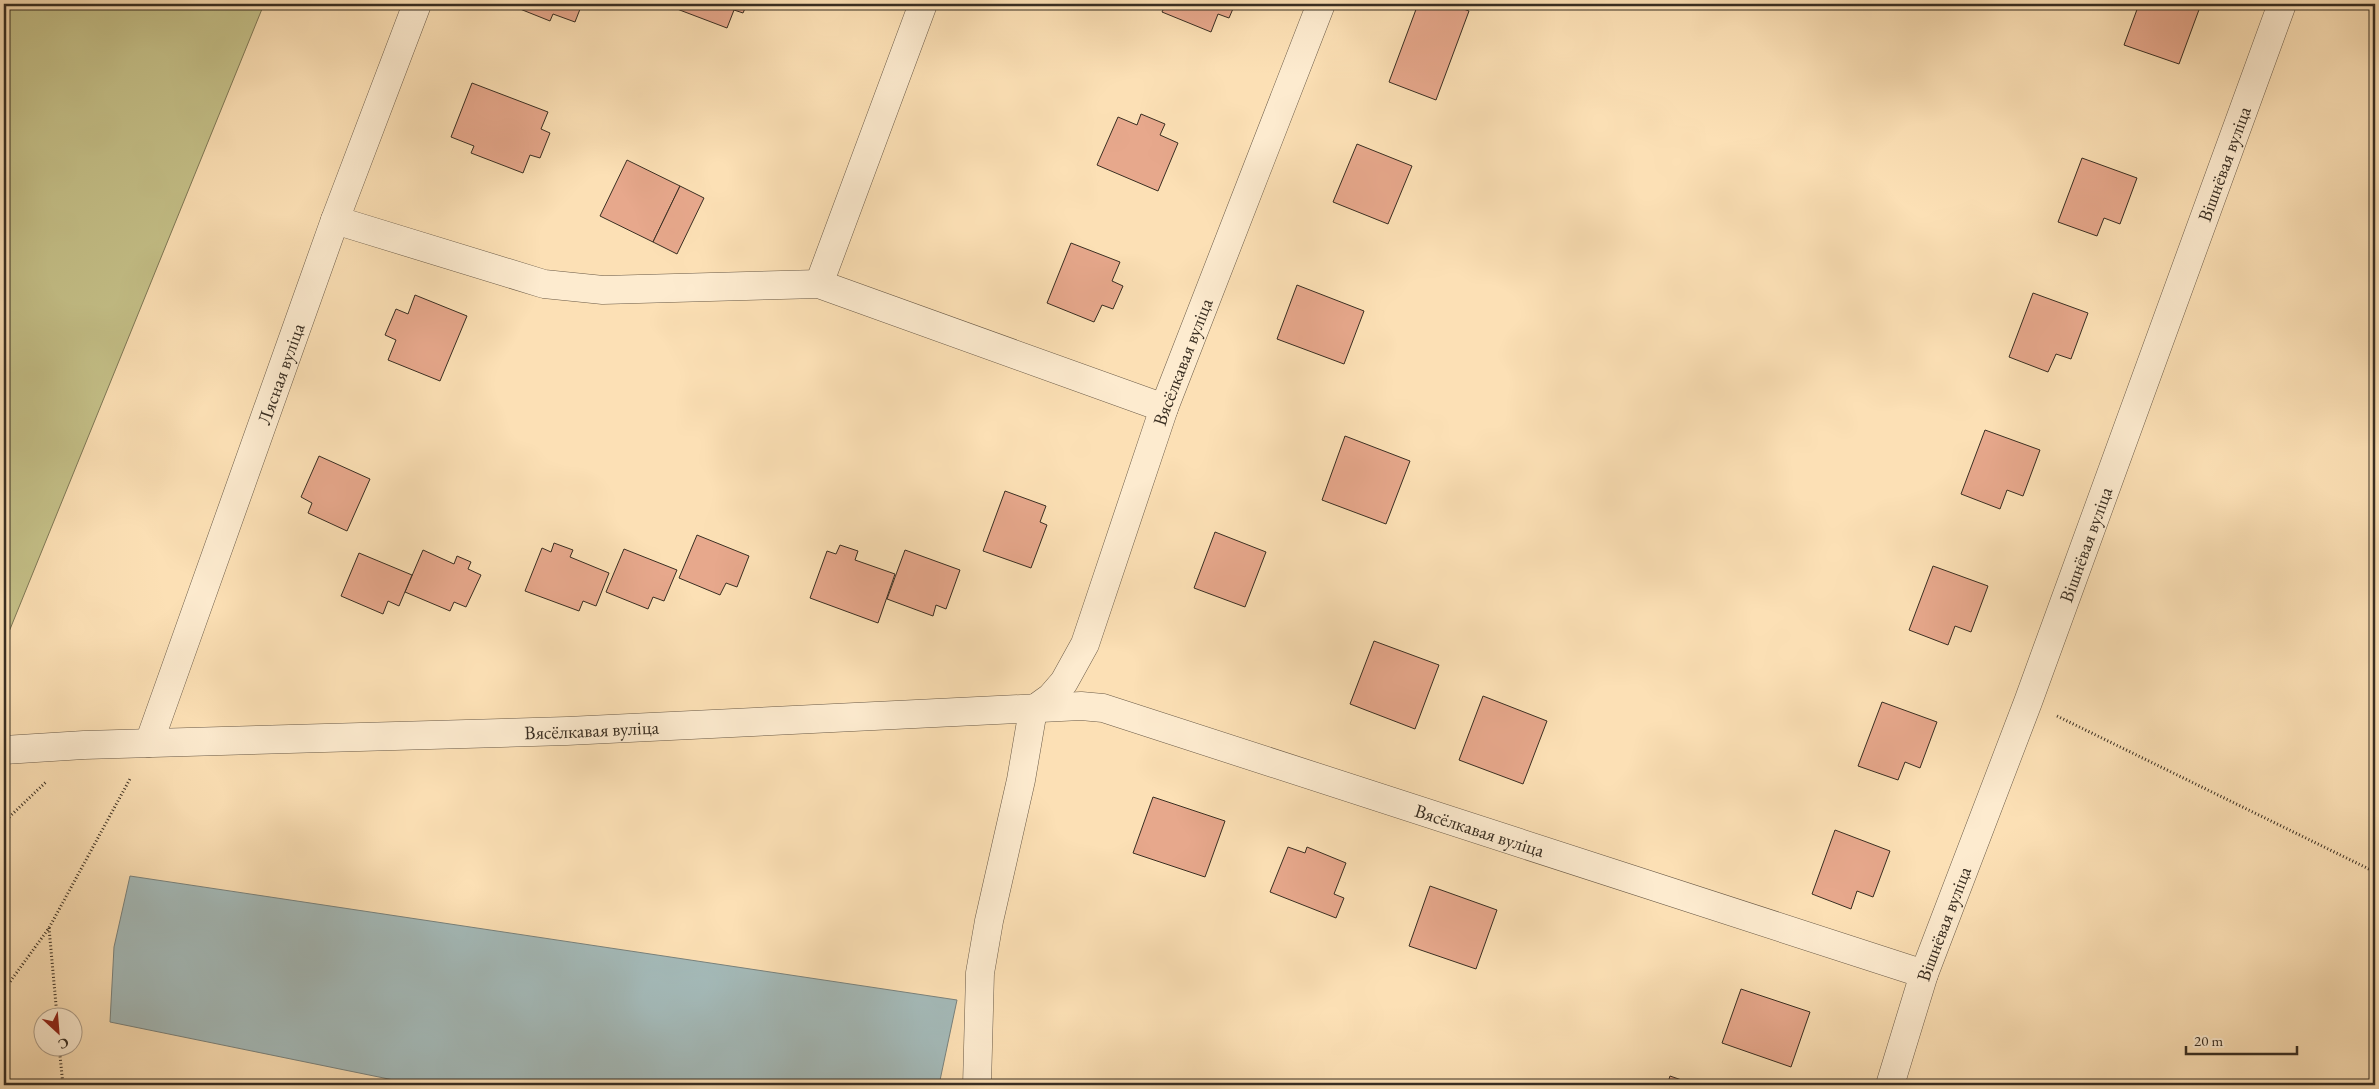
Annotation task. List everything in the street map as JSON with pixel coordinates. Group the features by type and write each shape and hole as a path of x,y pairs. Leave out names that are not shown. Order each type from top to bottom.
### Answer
{"street":[{"name":"Лясная вуліца","path":"149,743 335,220 417,4"},
{"path":"818,284 923,4"},
{"name":"Вясёлкавая вуліца","path":"1032,710 1051,697 1064,682 1085,644 1164,408 1322,4"},
{"name":"Вішнёвая вуліца","path":"1890,1085 1924,974 2028,702 2282,4"},
{"path":"335,220 544,284 603,290 818,284 1164,408"},
{"name":"Вясёлкавая вуліца","path":"4,750 149,743 567,731 1032,710 1081,706 1103,708 1924,974"},
{"path":"977,1085 980,973 989,922 1021,780 1032,710"}],"path":[{"path":"2028,702 2375,872"},
{"path":"4,990 49,928 149,743"},
{"path":"49,928 56,1006"},
{"path":"60,1056 62,1085"}],"shaded area":[{"path":"4,4 264,4 4,644"},
{"path":"130,876 957,1000 939,1085 418,1085 110,1022 114,947"}],"building":[{"path":"522,4 582,4 575,22 553,14 550,21 520,9"},
{"path":"679,4 747,4 743,13 734,10 727,28 677,9"},
{"path":"1166,4 1235,4 1229,18 1218,14 1211,32 1162,12"},
{"path":"1418,4 1450,4 1469,11 1436,100 1389,82"},
{"path":"2139,4 2192,4 2200,7 2179,64 2124,45"},
{"path":"472,83 548,112 541,129 550,133 540,158 530,155 523,173 471,153 474,146 451,137"},
{"path":"1141,114 1165,124 1160,135 1178,143 1158,191 1097,165 1118,117 1137,125"},
{"path":"1357,144 1412,166 1388,224 1333,202"},
{"path":"2082,158 2137,178 2120,224 2104,218 2097,236 2058,222"},
{"path":"627,160 680,186 653,242 600,216"},
{"path":"680,186 704,198 677,254 653,242"},
{"path":"1071,243 1120,262 1112,281 1123,286 1113,309 1102,305 1094,322 1047,303"},
{"path":"1297,285 1364,311 1344,364 1277,339"},
{"path":"2033,293 2088,313 2071,359 2056,354 2048,372 2009,357"},
{"path":"415,295 467,316 440,381 388,360 396,340 385,335 396,309 408,314"},
{"path":"1985,430 2040,450 2023,496 2007,490 2000,509 1961,494"},
{"path":"1345,436 1410,461 1386,524 1322,500"},
{"path":"319,456 370,479 347,531 308,513 312,503 301,497"},
{"path":"1005,491 1046,506 1040,522 1047,525 1031,568 983,551"},
{"path":"1215,532 1266,552 1245,607 1194,588"},
{"path":"697,535 749,556 737,587 726,583 720,595 679,578"},
{"path":"554,543 573,550 570,557 609,573 596,606 583,601 579,611 525,591 542,548 551,552"},
{"path":"840,545 858,551 855,560 895,574 878,623 810,598 827,551 836,554"},
{"path":"624,549 677,570 664,601 653,597 648,609 606,592"},
{"path":"423,550 454,564 457,556 471,562 468,569 481,575 466,607 454,602 450,611 405,592"},
{"path":"905,550 960,570 946,609 936,605 933,616 887,599"},
{"path":"359,553 412,575 399,606 388,601 383,614 341,596"},
{"path":"1933,566 1988,586 1971,632 1955,626 1948,645 1909,630"},
{"path":"1374,641 1439,665 1415,729 1350,704"},
{"path":"1483,696 1547,721 1523,784 1459,760"},
{"path":"1882,702 1937,722 1920,768 1905,762 1898,780 1858,766"},
{"path":"1153,797 1225,821 1205,877 1133,853"},
{"path":"1835,830 1890,851 1873,897 1857,891 1851,909 1812,894"},
{"path":"1288,847 1305,853 1307,847 1346,863 1334,894 1344,898 1336,918 1270,892"},
{"path":"1430,886 1497,910 1476,969 1409,946"},
{"path":"1741,989 1810,1012 1791,1067 1722,1043"},
{"path":"1670,1076 1696,1085 1667,1085"}]}
